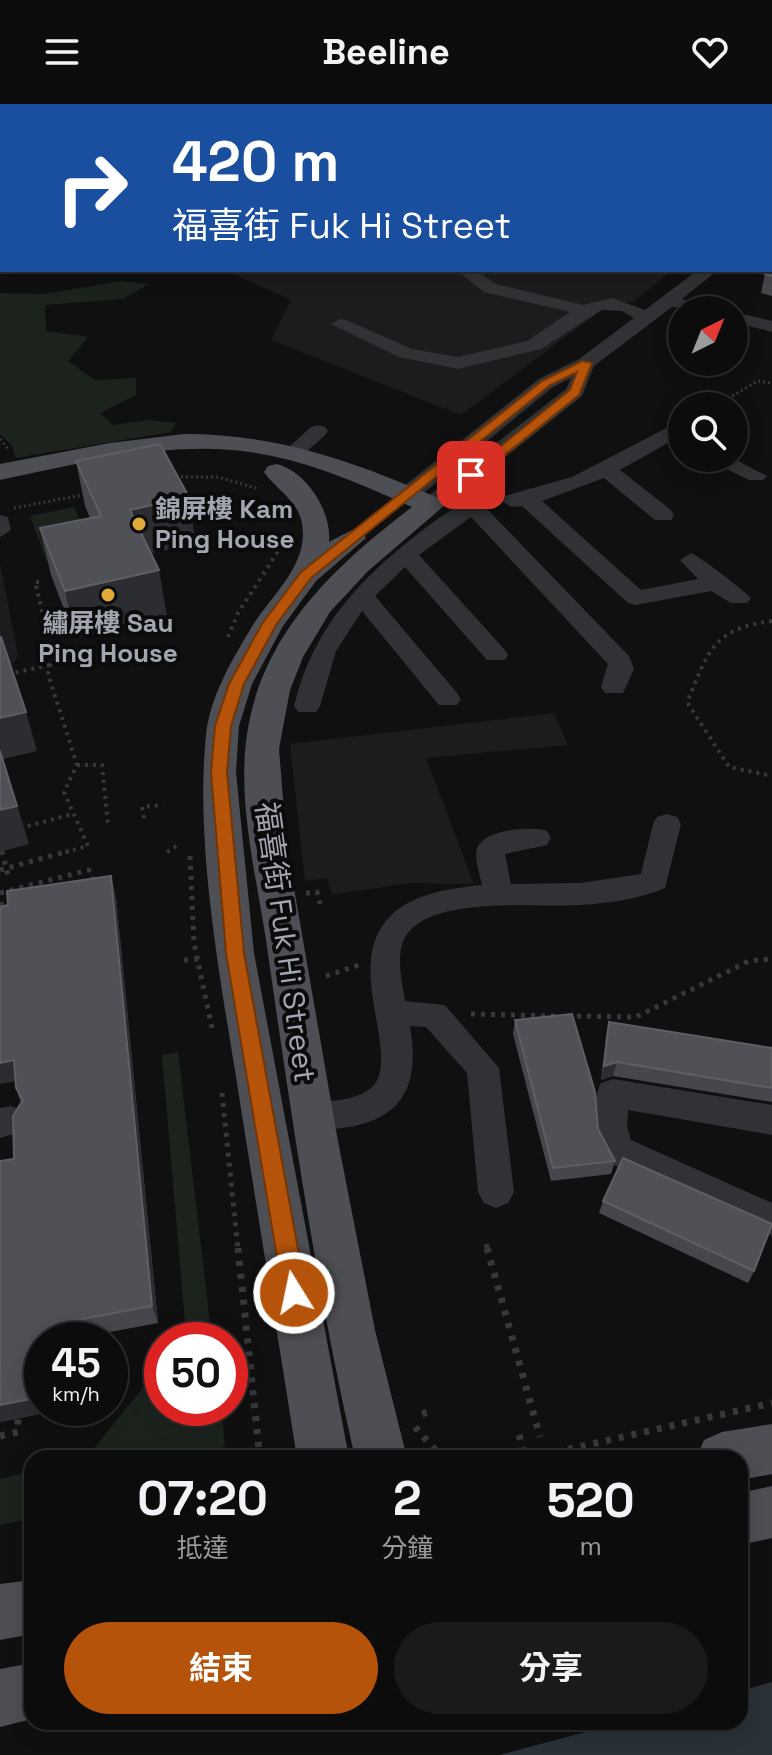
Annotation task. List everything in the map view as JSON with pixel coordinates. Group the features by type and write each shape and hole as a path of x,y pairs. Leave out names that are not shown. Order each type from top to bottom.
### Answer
{"main road":[{"path":"0,472 86,454 182,443 222,442 279,472 301,494 317,524 318,540 306,575"},
{"path":"3,516 116,468 181,461 233,464 279,472 409,508"},
{"name":"福喜街 Fuk Hi Street","path":"322,1450 235,953 219,772 223,726 236,684 269,624 306,575 409,508"},
{"name":"福喜街 Fuk Hi Street","path":"379,1450 311,1117 265,824 265,736 272,693 299,633 342,576 409,508"},
{"path":"748,1453 772,1449"},
{"path":"748,1517 772,1512"},
{"path":"0,1612 24,1608"},
{"path":"0,1698 24,1693"}],"street":[{"path":"468,272 490,288 582,310"},
{"name":"福喜街 Fuk Hi Street","path":"676,296 706,272"},
{"path":"340,324 414,355 441,362 473,362 533,345 582,310 602,302 633,309 647,318"},
{"name":"福喜街 Fuk Hi Street","path":"409,508 546,383 586,363 668,302"},
{"path":"748,321 772,327"},
{"name":"福喜街 Fuk Hi Street","path":"409,508 471,475 575,392 586,363"},
{"path":"279,472 318,431"},
{"path":"476,505 527,499 607,470 668,440"},
{"path":"607,470 663,515"},
{"path":"747,472 756,476"},
{"path":"307,706 309,685 327,640 361,595 454,517 476,505 489,490 471,475"},
{"path":"527,499 636,598 715,583"},
{"path":"476,505 474,512 620,662 622,669 614,687"},
{"path":"407,555 496,655"},
{"path":"691,560 715,583 739,598"},
{"path":"361,595 448,699"},
{"path":"311,1117 371,1107 385,1097 399,1059 383,952 392,929 408,916 433,906 498,894 580,894 655,880 667,824"},
{"path":"498,894 488,858 490,851 496,845 537,838"},
{"path":"392,1013 434,1014 483,1068 496,1192"},
{"path":"772,1120 613,1093 610,1127 617,1150 772,1220"}],"path":[{"path":"739,392 758,381 772,383"},
{"path":"166,478 218,477 249,483 279,472"},
{"path":"3,516 89,493"},
{"path":"0,870 88,846 64,792 77,765 48,674 53,656 35,582 39,582"},
{"path":"772,621 730,627 718,635 687,702 729,767 772,776"},
{"path":"0,676 50,664"},
{"path":"77,765 102,765 108,826"},
{"path":"144,818 142,807 163,805"},
{"path":"12,831 73,814"},
{"path":"0,843 8,876"},
{"path":"167,852 178,845"},
{"path":"0,893 89,870 93,879 79,883"},
{"path":"298,894 317,892 320,904"},
{"path":"0,905 24,898"},
{"path":"184,960 208,958"},
{"path":"434,1014 636,1017 749,961 772,959"},
{"path":"326,976 360,965"},
{"path":"486,1244 540,1437"},
{"path":"0,1436 18,1432 18,1401"},
{"path":"563,1450 772,1403"},
{"path":"417,1429 435,1450"},
{"path":"519,1435 525,1450"}],"shaded area":[{"path":"229,272 670,272 634,301 604,308 461,415 271,340 291,300"},
{"path":"122,281 149,284 123,299 45,305 46,331 88,337 68,361 95,380 136,378 136,395 100,413 113,425 148,420 176,423 171,432 16,458 12,446 0,434 0,293 44,294"},
{"path":"74,507 94,552 47,562 30,516"},
{"path":"0,563 18,655 15,662 0,669"},
{"path":"554,713 568,745 426,758 474,884 409,883 332,895 327,878 305,881 290,744"},
{"path":"178,1052 210,1322 185,1322 162,1055"},
{"path":"144,1386 144,1426 223,1426 225,1445 221,1450 92,1450 112,1426 128,1426 128,1406"},
{"path":"24,1473 24,1520 0,1525 0,1479"},
{"path":"772,1682 772,1755 500,1755 593,1730 748,1730 748,1689"}],"building":[{"path":"160,444 189,497 130,510 159,570 65,591 40,528 101,516 76,461"},
{"path":"0,637 26,712 0,718"},
{"path":"0,751 17,806 0,810"},
{"path":"111,876 152,1306 82,1319 82,1322 24,1322 24,1400 0,1405 0,1161 14,1159 13,1116 23,1100 16,1088 14,1060 0,1063 0,907 8,905 7,891"},
{"path":"572,1014 595,1092 598,1129 615,1161 553,1168 515,1020"},
{"path":"609,1022 772,1048 772,1088 617,1062 604,1066"},
{"path":"623,1158 772,1224 754,1271 603,1201"}],"place":[{"name":"錦屏樓 Kam Ping House","path":"139,524"},
{"name":"繡屏樓 Sau Ping House","path":"108,595"}],"route":[{"path":"294,1293 235,953 219,772 223,726 236,684 269,624 306,575 546,383 586,363 575,392 471,475"}]}
